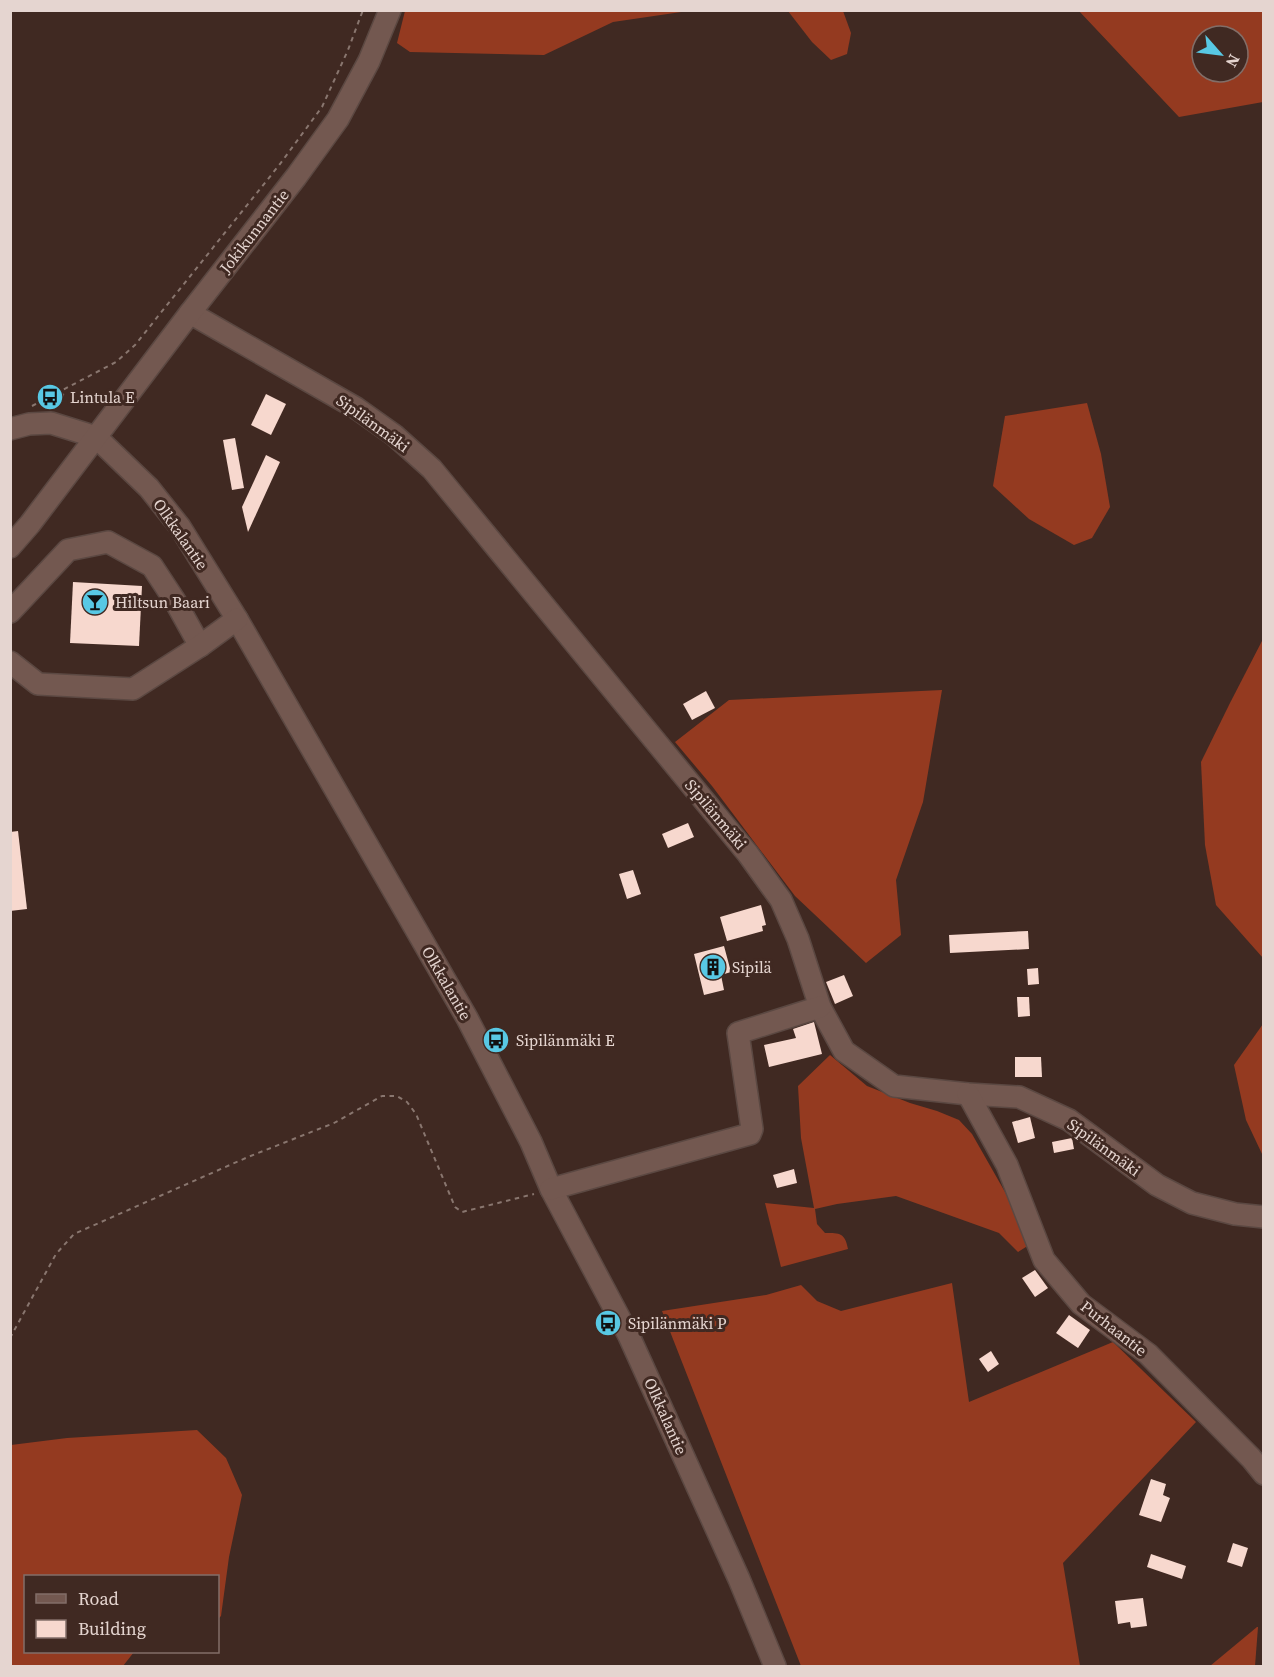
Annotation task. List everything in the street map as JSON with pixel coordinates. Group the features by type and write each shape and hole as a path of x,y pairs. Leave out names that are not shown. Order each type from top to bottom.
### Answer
{"street":[{"name":"Jokikunnantie","path":"10,547 297,177 338,119 369,61 390,10"},
{"name":"Sipilänmäki","path":"190,313 356,408 394,435 432,469 748,854 781,900 798,939 820,1006 844,1051 894,1086 1019,1097 1069,1120 1157,1185 1192,1203 1235,1214 1263,1217"},
{"path":"10,429 29,424 51,423 96,437"},
{"name":"Olkkalantie","path":"96,437 149,488 180,527 237,620 467,1018 531,1142 551,1189 629,1336 776,1666"},
{"path":"10,612 68,550 108,542 152,566 176,601 200,646"},
{"path":"10,662 38,684 133,689 237,620"},
{"path":"551,1189 750,1134 752,1129 738,1033 820,1006"},
{"name":"Purhaantie","path":"968,1094 1007,1164 1044,1260 1081,1304 1148,1354 1251,1458 1263,1474"}],"path":[{"path":"29,407 116,362 135,345 322,108 363,10"},
{"path":"10,1338 56,1254 74,1234 248,1157 333,1123 382,1096 397,1096 407,1102 416,1114 455,1207 462,1212 551,1189"}],"shaded area":[{"path":"405,10 688,11 613,22 544,55 410,52 397,43"},
{"path":"788,11 843,11 851,33 847,54 831,60 812,42"},
{"path":"1079,11 1263,11 1263,102 1179,117"},
{"path":"1087,403 1101,454 1110,507 1092,538 1074,545 1029,519 993,486 1005,416"},
{"path":"1263,639 1263,958 1216,905 1205,845 1201,762"},
{"path":"942,690 923,802 896,880 901,935 866,963 795,896 712,786 675,742 729,700"},
{"path":"1263,1024 1263,1156 1246,1120 1234,1065"},
{"path":"830,1055 867,1086 959,1120 972,1134 1013,1206 1029,1245 1018,1252 999,1233 896,1196 815,1209 817,1224 825,1233 841,1235 848,1249 781,1267 765,1203 814,1208 801,1138 798,1086"},
{"path":"952,1283 969,1402 1113,1342 1196,1422 1063,1563 1080,1666 801,1666 662,1311 766,1295 801,1285 817,1301 841,1311"},
{"path":"197,1430 226,1458 242,1495 219,1618 219,1575 24,1575 24,1653 133,1653 123,1666 11,1666 11,1445 67,1438"},
{"path":"1257,1627 1255,1666 1210,1666"}],"building":[{"path":"266,394 286,404 271,435 251,425"},
{"path":"235,438 244,488 232,490 223,440"},
{"path":"266,455 280,462 248,532 242,507"},
{"path":"73,582 142,586 139,646 70,643"},
{"path":"706,691 715,708 692,720 683,704"},
{"path":"688,823 694,837 668,848 662,834"},
{"path":"18,831 27,909 10,911 10,832"},
{"path":"633,870 641,894 627,899 619,874"},
{"path":"761,905 766,925 762,926 763,931 727,941 720,917"},
{"path":"1028,931 1029,949 950,953 949,935"},
{"name":"Sipilä","path":"724,946 731,972 721,975 724,990 704,995 694,954"},
{"path":"1038,968 1039,984 1028,985 1027,969"},
{"path":"844,975 853,996 835,1004 826,982"},
{"path":"1017,997 1029,997 1030,1016 1018,1017"},
{"path":"814,1022 822,1054 769,1067 764,1045 796,1038 793,1029"},
{"path":"1015,1057 1041,1057 1042,1077 1015,1077"},
{"path":"1030,1117 1035,1138 1018,1143 1012,1122"},
{"path":"1072,1138 1074,1149 1054,1153 1052,1142"},
{"path":"794,1169 797,1183 777,1188 773,1175"},
{"path":"1035,1270 1048,1288 1035,1297 1022,1278"},
{"path":"1069,1315 1090,1330 1078,1348 1056,1333"},
{"path":"991,1351 999,1364 988,1372 979,1359"},
{"path":"1151,1479 1166,1484 1163,1495 1170,1498 1161,1522 1139,1515"},
{"path":"1233,1543 1248,1548 1242,1567 1227,1562"},
{"path":"1151,1554 1186,1566 1182,1579 1147,1567"},
{"path":"1143,1598 1147,1626 1131,1628 1130,1622 1118,1624 1115,1601"}],"place":[{"name":"Lintula E","path":"50,397"},
{"name":"Hiltsun Baari","path":"95,602"},
{"name":"Sipilä","path":"713,967"},
{"name":"Sipilänmäki E","path":"496,1040"},
{"name":"Sipilänmäki P","path":"608,1323"}]}
